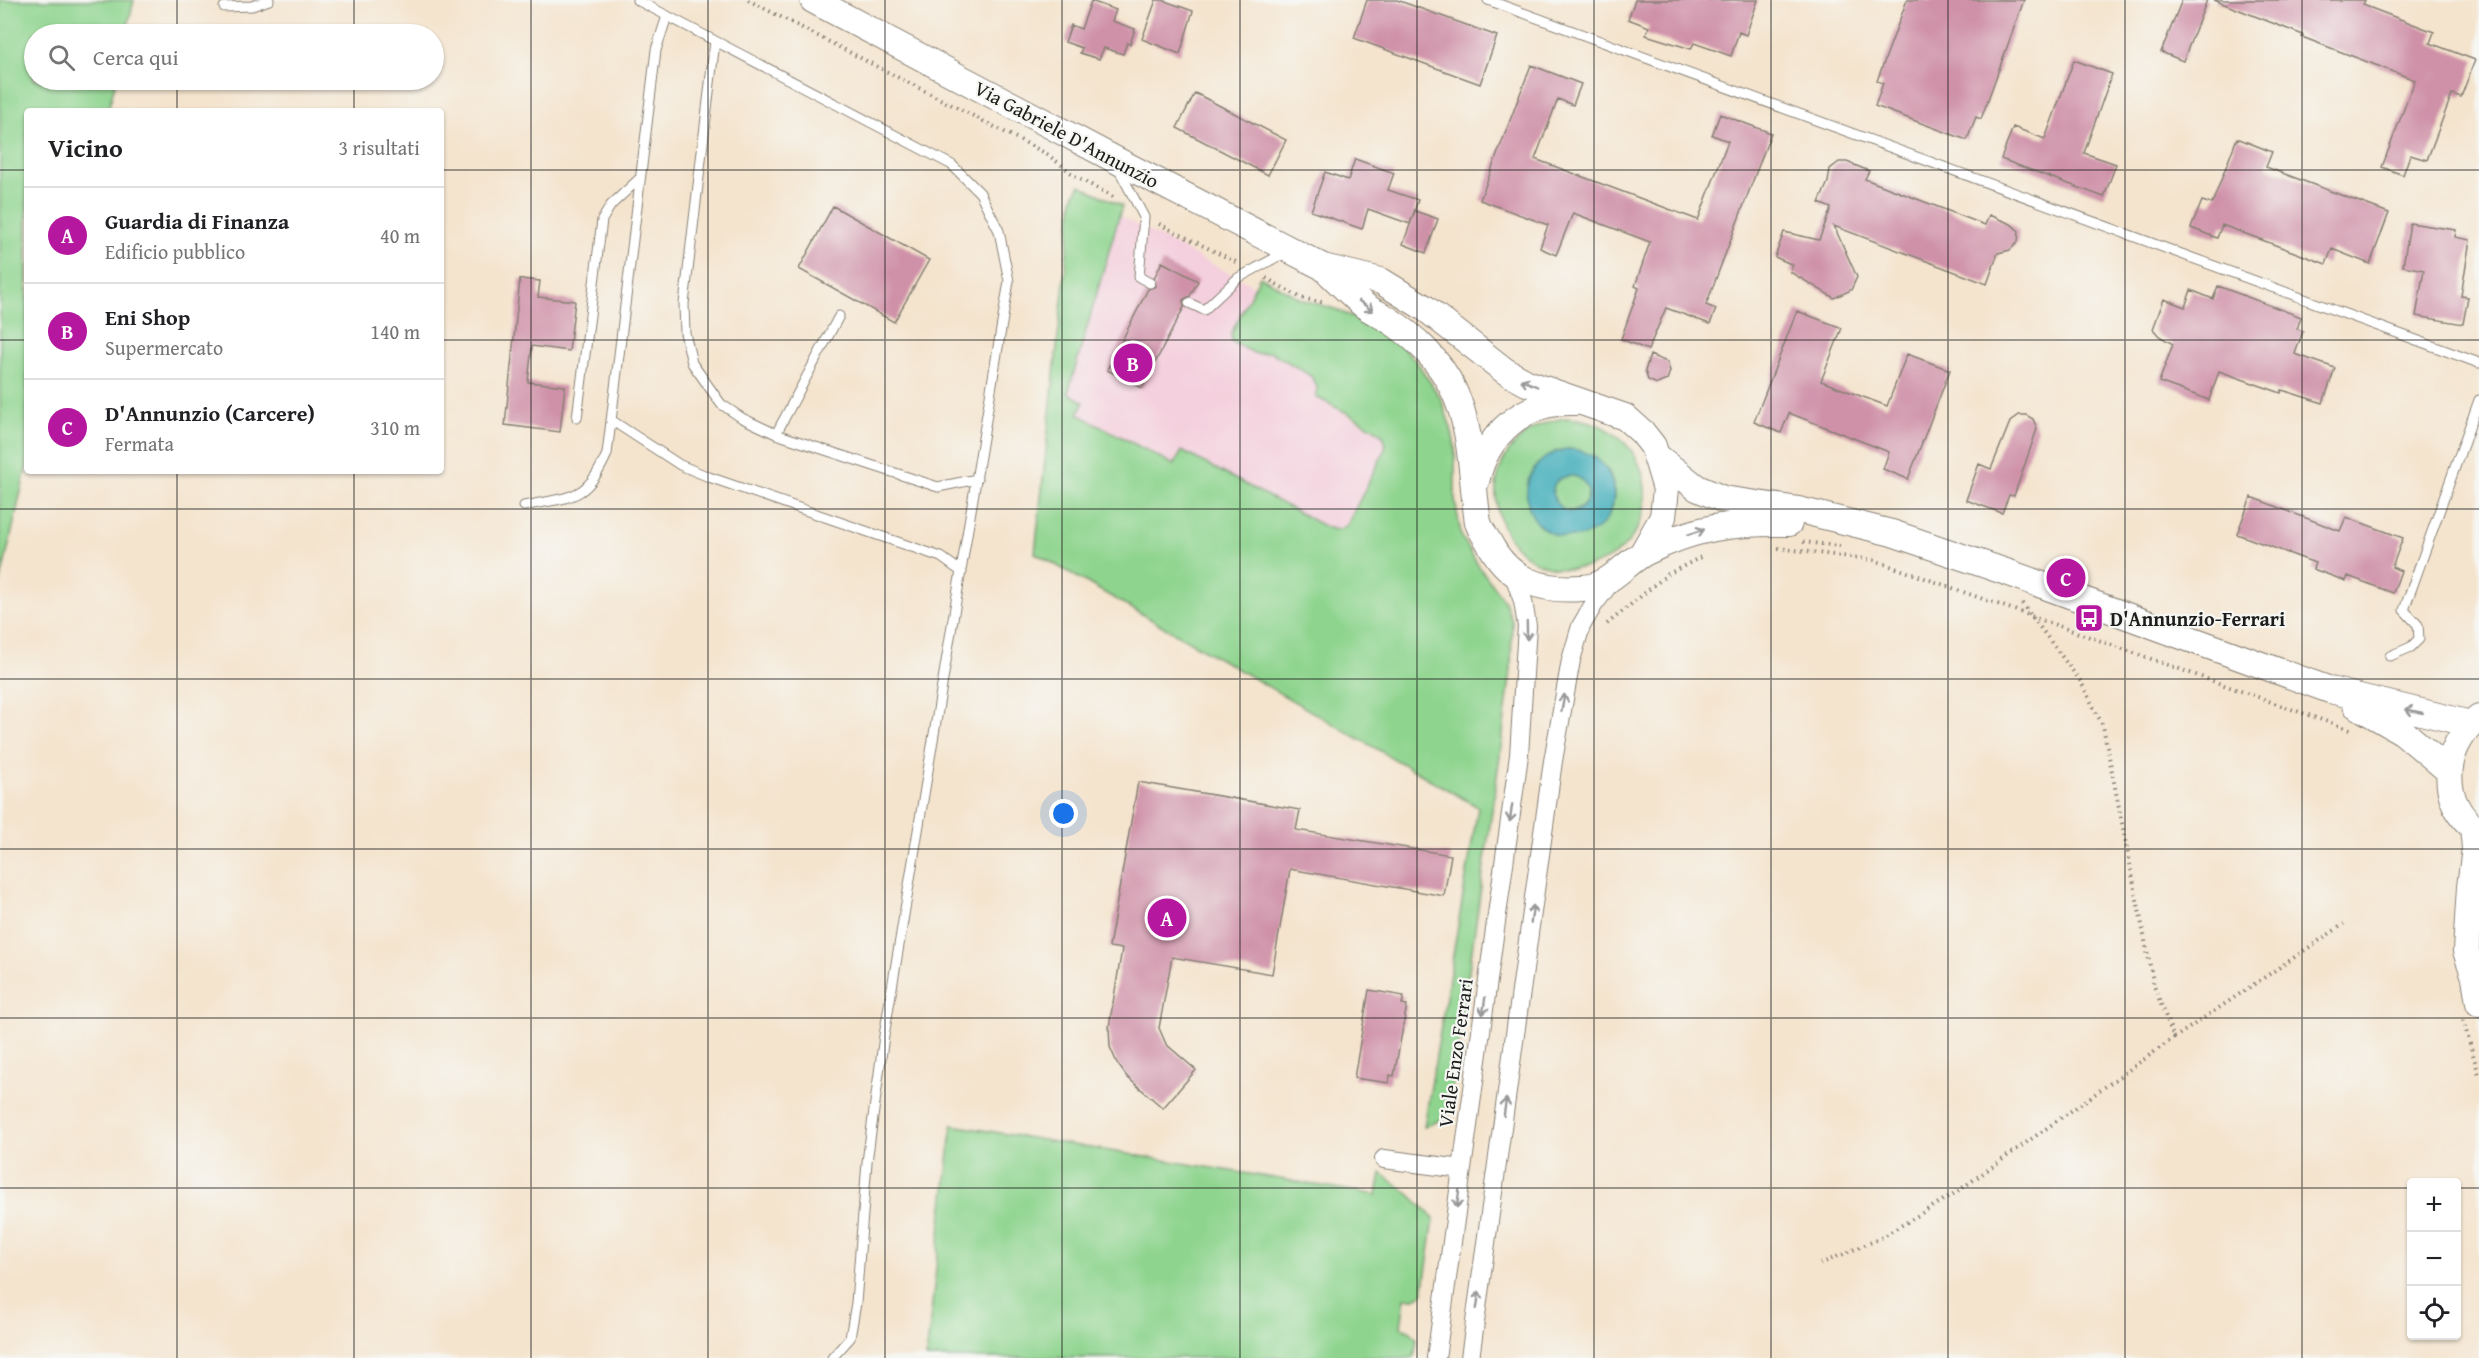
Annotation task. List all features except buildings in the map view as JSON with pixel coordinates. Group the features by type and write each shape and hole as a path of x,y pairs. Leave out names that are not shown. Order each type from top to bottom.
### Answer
{"main road":[{"name":"Via Gabriele D'Annunzio","path":"813,0 1323,267"},
{"path":"1323,267 1382,281 1425,308 1505,371 1527,383 1625,417 1642,432 1659,458 1666,489 1664,517 1642,554"},
{"path":"1323,267 1366,307 1389,320 1413,338 1435,362 1453,388 1462,413 1479,524 1497,558 1514,574 1536,586 1556,589 1586,588 1613,578 1642,554 1701,530 1746,522 1851,536 1892,533 2011,586 2330,690 2475,721"},
{"path":"1475,486 1480,464 1489,445 1503,428 1521,414 1541,406 1562,402 1584,403"},
{"path":"1659,458 1697,488 1723,499 1799,510 1851,536"},
{"path":"2330,690 2403,732 2449,771"},
{"path":"2470,1009 2477,965 2466,951 2466,933 2476,829 2454,802 2449,771 2452,753 2460,737 2475,721"}],"street":[{"name":"Viale Enzo Ferrari","path":"1436,1358 1519,755 1527,626 1523,601 1514,574"},
{"path":"1470,1358 1553,761 1571,660 1581,626 1613,578"},
{"path":"1384,1159 1462,1169"}],"lane":[{"path":"224,7 252,6 269,0"},
{"path":"637,0 952,165 980,193 999,231 1009,280 884,1036 867,1162 856,1303 850,1338 832,1358"},
{"path":"1488,0 2479,363"},
{"path":"524,506 577,495 596,478 607,454 656,50 667,16"},
{"path":"715,41 684,304 685,333 692,363 721,404 742,418 776,434 938,487 977,479"},
{"path":"1114,159 1144,217 1139,277 1150,283"},
{"path":"576,418 602,220 611,205 639,179"},
{"path":"1189,303 1204,310 1239,278 1290,249"},
{"path":"776,434 839,316"},
{"path":"2390,656 2411,647 2419,639 2418,625 2404,610 2479,400"},
{"path":"611,420 680,465 941,557 962,572"}],"path":[{"path":"748,0 1047,154 1078,178 1113,196 1144,217 1253,270 1301,298 1329,304"},
{"path":"1801,541 1851,536"},
{"path":"1773,548 1874,560 2358,734"},
{"path":"1601,632 1608,623 1668,574 1708,554"},
{"path":"2011,586 2080,682 2103,726 2154,986 2174,1038"},
{"path":"2011,586 2021,602 2031,606"},
{"path":"1820,1264 1879,1239 1955,1194 2174,1038 2344,924"},
{"path":"2470,1009 2479,1075"}],"shaded area":[{"path":"1119,216 1254,286 1231,334 1251,352 1271,352 1311,376 1317,387 1316,398 1382,434 1386,448 1342,529 1326,527 1182,452 1175,465 1078,414 1068,394"}],"green space":[{"path":"0,0 134,0 128,24 24,24 24,90 113,90 109,108 24,108 25,474 0,584"},
{"path":"1080,185 1122,206 1068,393 1084,402 1078,414 1174,465 1182,451 1326,527 1336,529 1347,525 1384,452 1385,440 1371,426 1316,397 1317,387 1311,376 1271,352 1256,354 1232,342 1231,334 1260,276 1301,299 1335,309 1376,328 1406,350 1419,365 1441,399 1455,446 1455,500 1461,535 1478,565 1505,602 1512,621 1511,670 1448,1117 1424,1127 1478,807 1035,553 1073,197"},
{"path":"1564,418 1598,425 1623,441 1638,463 1645,489 1642,515 1631,539 1610,558 1579,568 1548,566 1523,553 1506,532 1497,506 1497,478 1508,452 1530,431","holes":["1567,449 1586,453 1600,462 1610,474 1614,488 1613,504 1606,518 1594,529 1576,537 1528,480 1556,451"]},
{"path":"1570,475 1583,480 1588,493 1583,506 1570,511 1557,506 1552,493 1557,480"},
{"path":"952,1125 1377,1195 1381,1173 1409,1194 1434,1218 1423,1294 1414,1298 1405,1298 1401,1327 1409,1330 1417,1339 1414,1358 926,1358"}],"water":[{"path":"1567,449 1587,453 1601,463 1610,477 1614,492 1612,508 1605,522 1592,532 1574,537 1555,535 1541,527 1532,514 1527,499 1528,483 1535,468 1548,456","holes":["1574,476 1579,478 1587,488 1587,501 1576,511 1567,511 1555,500 1553,492 1555,484 1561,478"]}],"place":[{"name":"Eni Shop","path":"1133,363"},
{"name":"D'Annunzio (Carcere)","path":"2066,578"},
{"name":"D'Annunzio-Ferrari","path":"2089,618"},
{"name":"Guardia di Finanza","path":"1167,918"}]}
